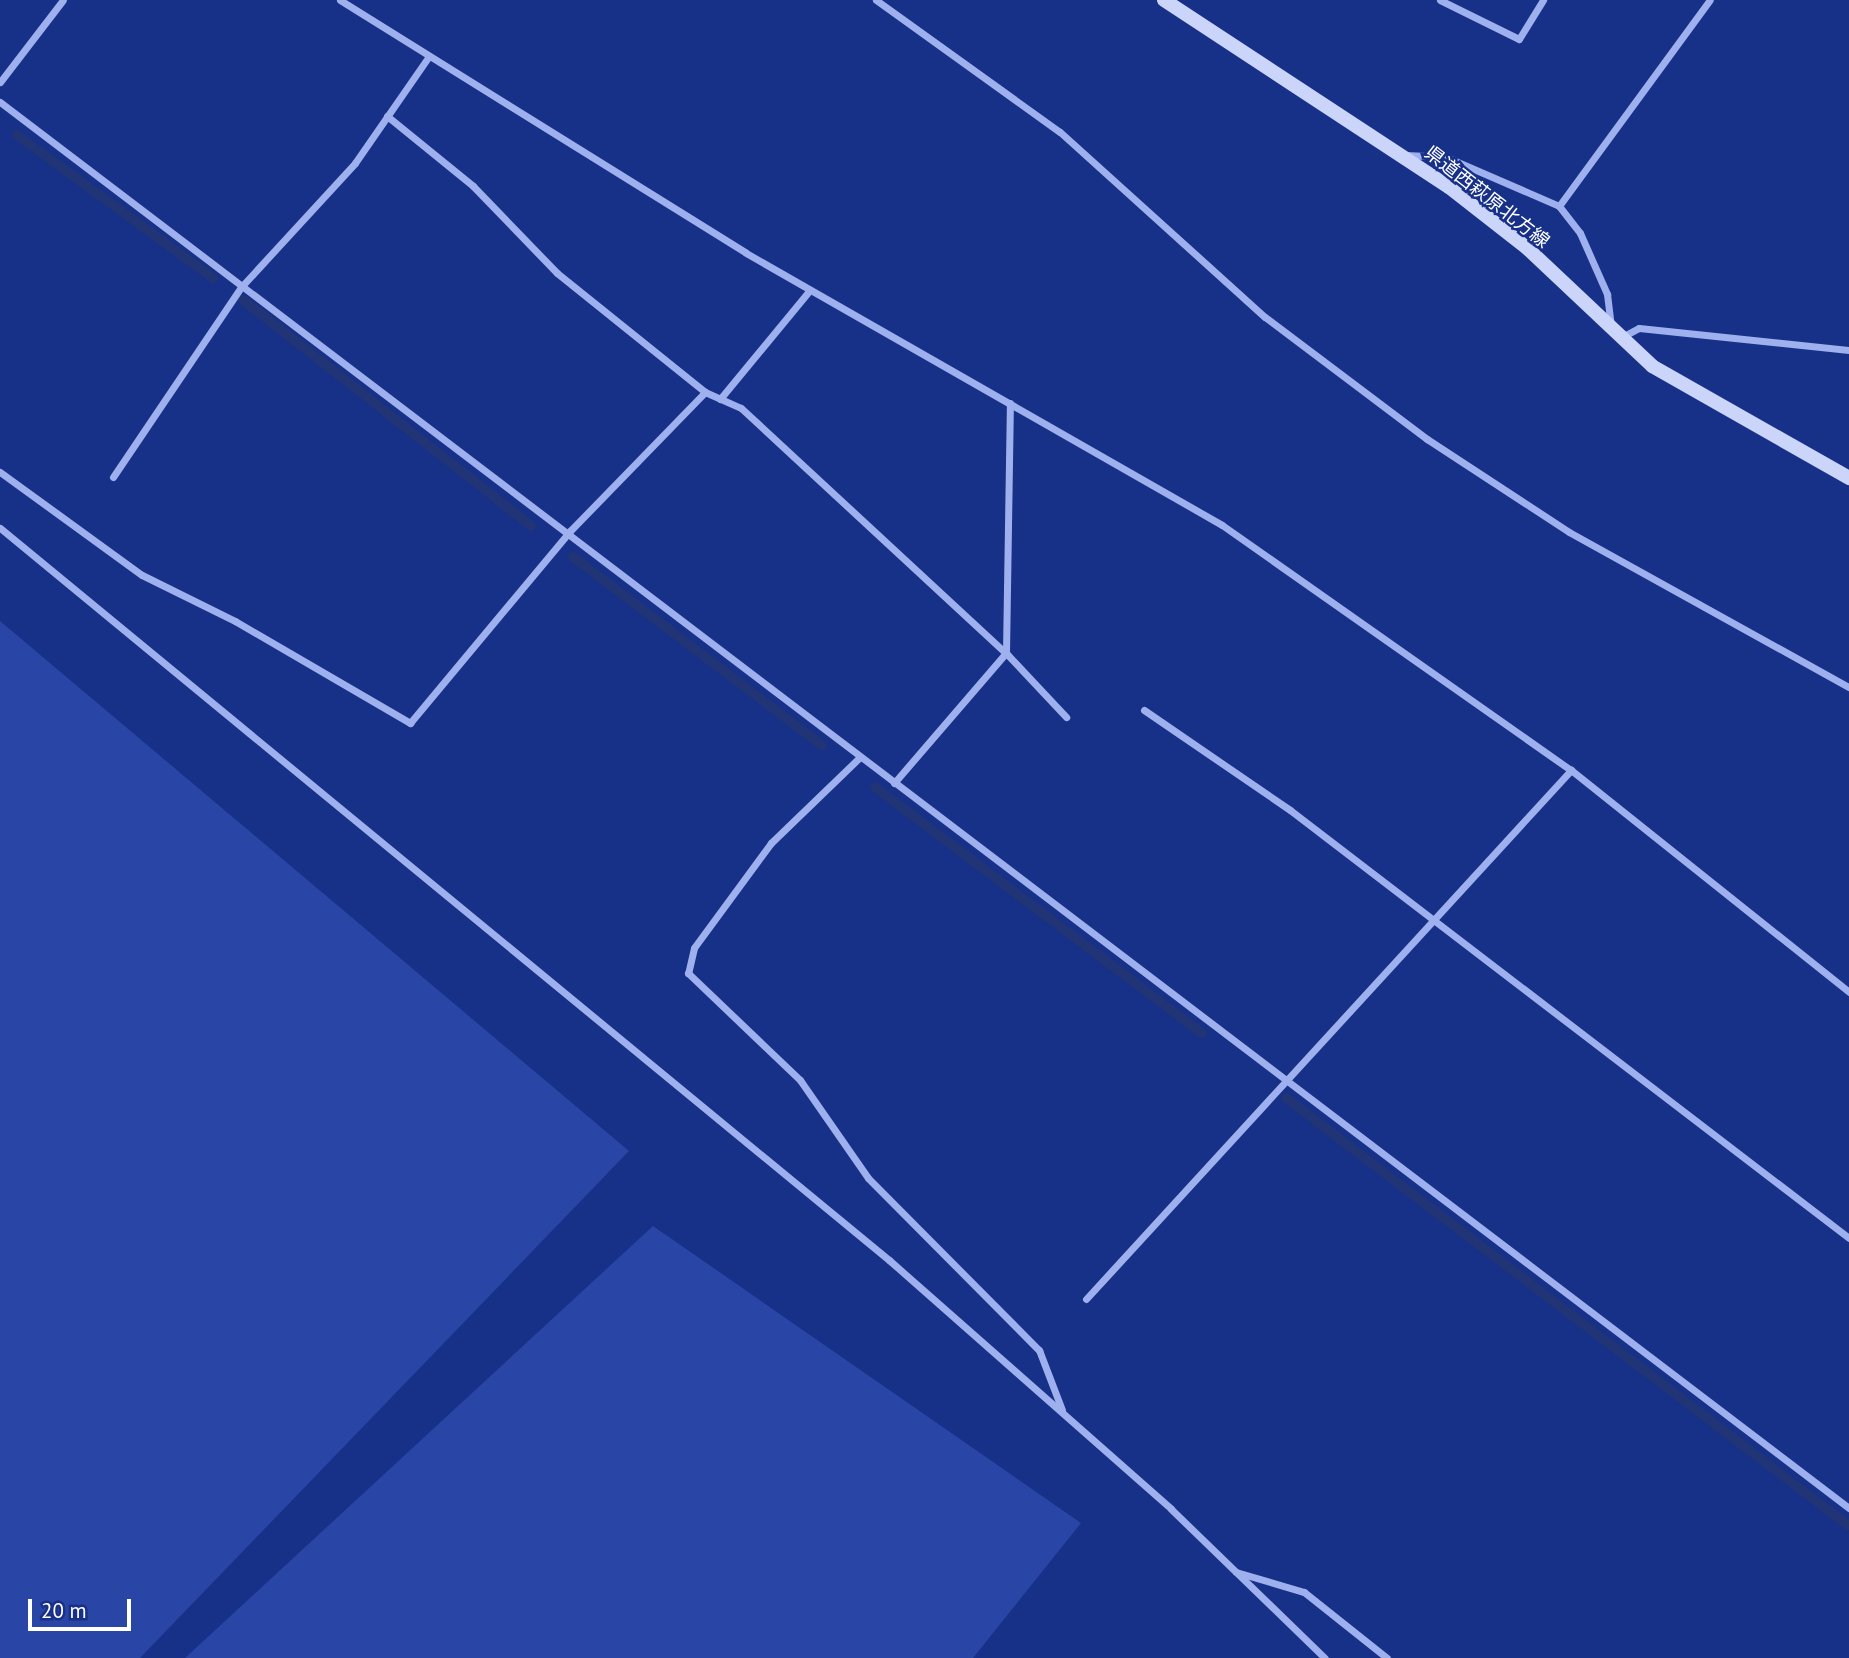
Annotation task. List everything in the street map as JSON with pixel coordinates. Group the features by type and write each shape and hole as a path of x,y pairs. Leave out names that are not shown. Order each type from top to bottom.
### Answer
{"main road":[{"name":"県道西萩原北方線","path":"1164,0 1400,155 1527,248 1615,334 1726,412 1849,478"}],"street":[{"path":"0,82 64,0"},
{"path":"340,0 810,290 1222,525 1571,770 1849,992"},
{"path":"876,0 1060,132 1265,317 1427,439 1570,532 1849,687"},
{"path":"1440,0 1519,39 1543,0"},
{"path":"1559,206 1710,0"},
{"path":"113,477 242,286 355,163 429,56"},
{"path":"0,102 570,531 894,783 1849,1508"},
{"path":"387,116 473,186 557,273 705,392 741,408 1006,653 1066,717"},
{"path":"1400,155 1446,157 1559,206 1580,233 1607,294 1615,334 1639,328 1849,350"},
{"path":"720,399 810,290"},
{"path":"0,472 142,575 234,621 410,723 570,531 705,392"},
{"path":"894,783 1006,653 1010,403"},
{"path":"0,528 889,1260 1064,1414 1325,1658"},
{"path":"1144,710 1290,810 1427,920 1849,1238"},
{"path":"860,757 771,843 694,948 688,973 800,1080 868,1178 1039,1350 1064,1414"},
{"path":"1086,1299 1427,920 1571,770"},
{"path":"1231,1571 1304,1592 1387,1658"}],"shaded area":[{"path":"0,621 629,1151 140,1658 0,1658"},
{"path":"653,1226 1081,1523 973,1658 185,1658"}],"waterway":[{"path":"17,135 213,278"},
{"path":"243,300 531,526"},
{"path":"573,557 822,745"},
{"path":"875,787 1202,1033"},
{"path":"1286,1098 1849,1526"}]}
